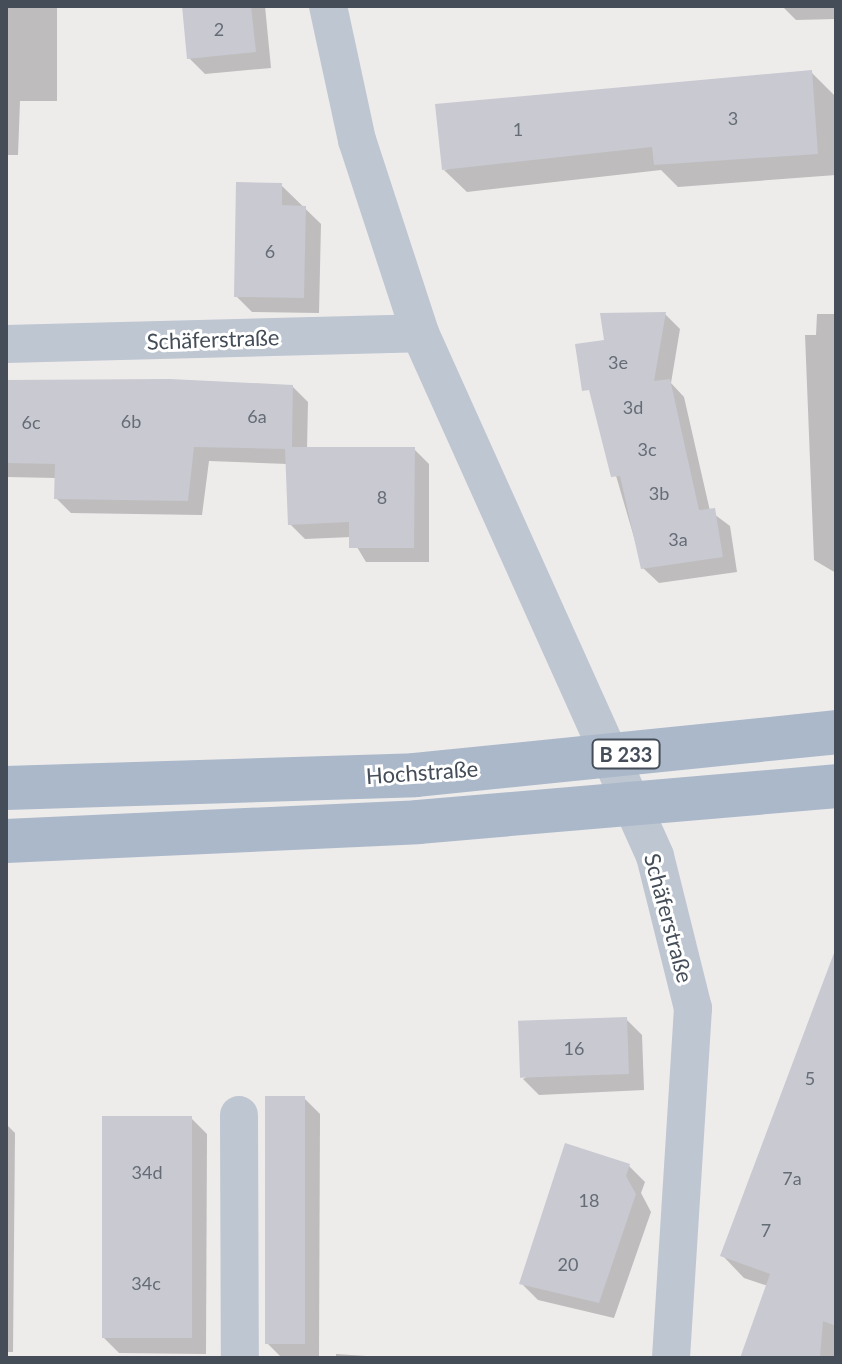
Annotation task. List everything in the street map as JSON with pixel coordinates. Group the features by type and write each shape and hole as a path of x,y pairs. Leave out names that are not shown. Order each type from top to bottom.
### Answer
{"main road":[{"name":"Hochstraße","path":"6,788 415,775 836,732"},
{"path":"6,841 418,822 836,786"}],"street":[{"name":"Schäferstraße","path":"328,6 357,140 420,333 655,856 693,1008 671,1358"},
{"name":"Schäferstraße","path":"6,344 420,333"},
{"path":"239,1115 240,1358"}],"building":[{"path":"182,6 251,6 256,52 187,59"},
{"path":"812,70 818,154 654,165 652,147 442,170 435,104"},
{"path":"236,182 282,183 282,205 306,206 304,298 234,297"},
{"path":"666,312 654,381 670,379 699,510 715,508 723,557 641,569 620,476 611,477 589,390 582,391 575,344 604,340 600,313"},
{"path":"170,379 293,385 292,447 415,447 414,548 349,548 349,522 288,525 285,449 194,447 188,501 54,499 55,464 6,463 6,380"},
{"path":"834,953 836,1326 823,1321 820,1358 740,1358 770,1274 720,1256"},
{"path":"627,1017 629,1074 520,1078 518,1021"},
{"path":"265,1096 305,1096 305,1344 265,1344"},
{"path":"102,1116 192,1116 192,1338 102,1338"},
{"path":"565,1143 630,1164 626,1176 636,1194 599,1303 519,1284"}]}
